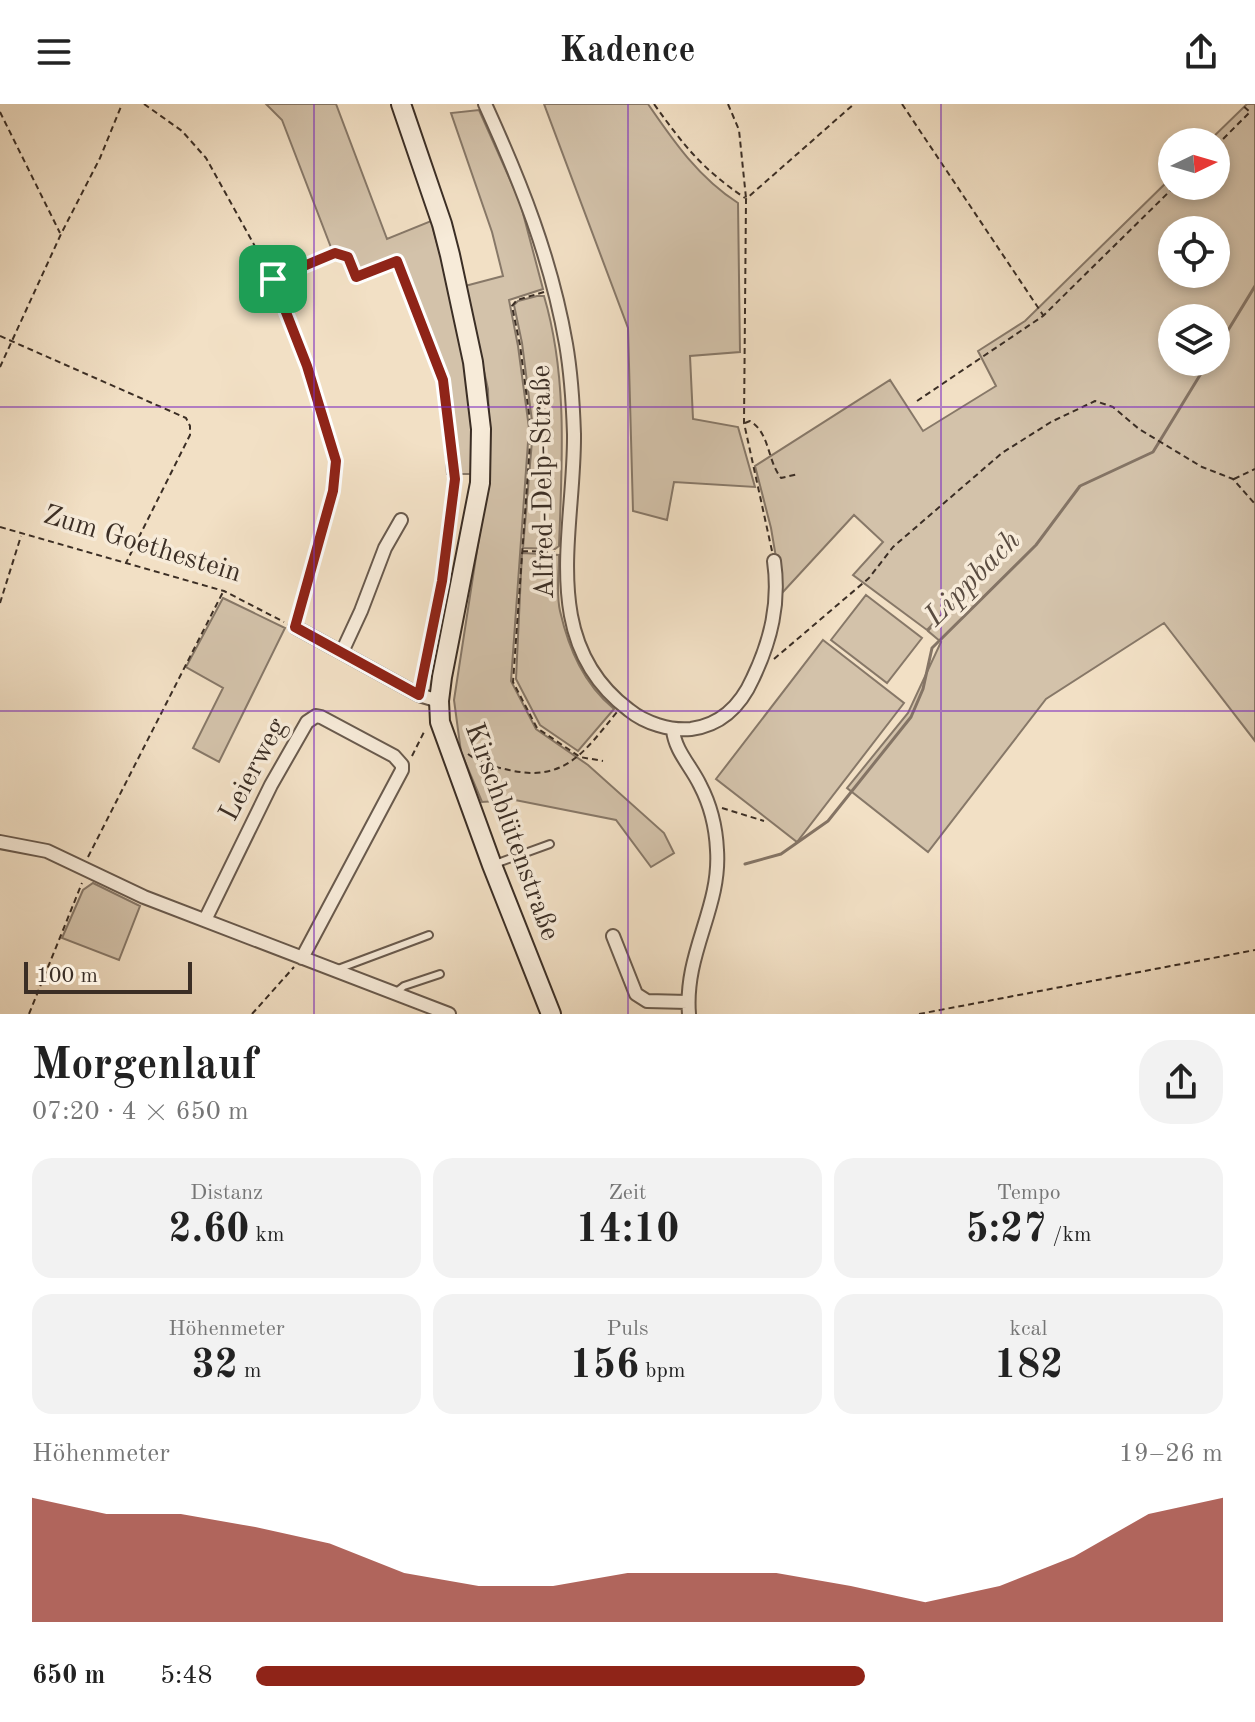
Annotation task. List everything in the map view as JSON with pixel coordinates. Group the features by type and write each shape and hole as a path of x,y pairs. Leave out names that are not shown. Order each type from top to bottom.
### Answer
{"main road":[{"name":"Kirschblütenstraße","path":"401,104 450,255 470,348 481,429 480,483 439,701 440,722 551,1014"}],"street":[{"name":"Alfred-Delp-Straße","path":"485,104 529,203 566,344 574,434 567,601 581,649 593,675 607,692 635,715 673,730"},
{"path":"342,652 385,548 401,520"},
{"path":"613,936 636,994 641,999 688,1008 693,957 710,907 717,870 716,835 700,784 676,745 673,730 710,724 722,718 743,696 773,626 777,594 774,561"},
{"path":"295,627 419,695 439,701"},
{"name":"Leierweg","path":"205,920 271,785 307,722 316,716 321,717 394,756 402,765"},
{"path":"302,958 401,777 402,765"},
{"path":"0,842 47,851 144,897 449,1014"}],"lane":[{"path":"492,865 550,844"},
{"path":"335,970 429,935"},
{"path":"395,993 404,986 440,974"}],"path":[{"path":"0,367 100,158 122,104"},
{"path":"144,104 182,131 206,158 273,279 307,366 336,461 333,491 295,627"},
{"path":"654,104 692,156 711,175 746,199"},
{"path":"728,104 739,130 746,199 744,423 774,561"},
{"path":"746,199 854,104"},
{"path":"902,104 1043,316"},
{"path":"1230,132 1250,112 1241,104"},
{"path":"0,112 61,234"},
{"path":"917,401 1043,316 1161,200"},
{"path":"273,279 335,253 348,257 356,277 397,261 443,380 455,479 442,581 419,695"},
{"path":"553,289 517,300 512,306 531,429 513,682 537,728 580,757 603,761"},
{"path":"0,336 186,418 190,435 125,564"},
{"path":"773,660 869,578 893,547 1002,453 1051,422 1095,401 1113,407 1139,429 1202,467 1233,479 1255,504"},
{"path":"744,423 750,421 759,426 773,468 781,478 798,474"},
{"path":"1233,479 1255,469"},
{"name":"Zum Goethestein","path":"0,527 224,591 295,627"},
{"path":"0,603 22,534"},
{"path":"520,551 567,552"},
{"path":"29,1014 84,879 86,861 224,591"},
{"path":"468,754 497,768 531,774 562,768 580,757 622,705"},
{"path":"402,765 413,754 429,725 440,722"},
{"path":"709,809 723,808 764,821"},
{"path":"919,1014 1255,950"},
{"path":"252,1014 302,958"}],"shaded area":[{"path":"266,104 336,104 387,239 431,221 454,306 471,402 473,474 447,474 441,383 396,261 359,272 350,256 343,251 332,250 282,120"},
{"path":"544,104 648,104 699,171 738,203 740,352 690,356 693,419 738,427 755,487 674,482 667,520 633,511 628,328"},
{"path":"1247,104 1255,104 1255,741 1164,623 1046,699 928,852 847,788 908,713 941,642 928,631 941,615 927,630 853,575 883,542 854,515 782,593 771,528 755,466 890,380 923,431 996,386 978,351 1025,321 1158,191 1158,200 1230,200 1230,128 1222,128"},
{"path":"479,110 520,202 543,289 509,300 529,428 511,681 536,729 588,765 664,833 674,853 651,867 616,820 515,800 482,802 461,752 454,700 490,466 488,389 465,286 503,276 492,232 451,113"},
{"path":"544,296 552,327 560,389 561,483 559,546 555,549 523,548 533,429 514,305"},
{"path":"522,553 559,555 559,604 568,639 586,677 614,709 578,751 540,725 516,679"},
{"path":"866,595 922,638 887,683 831,640"},
{"path":"223,598 285,628 219,762 193,748 223,688 186,667"},
{"path":"823,640 904,703 797,842 716,779"},
{"path":"93,883 140,906 119,960 62,938 83,890"}],"waterway":[{"name":"Lippbach","path":"1230,327 1255,286"},
{"name":"Lippbach","path":"745,864 781,854 828,821 911,717 923,689 932,648 1036,545 1080,486 1153,452 1199,376"}],"route":[{"path":"335,253 348,257 356,277 397,261 443,380 455,479 442,581 419,695 295,627 333,491 336,461 307,366 273,279 335,253"}]}
